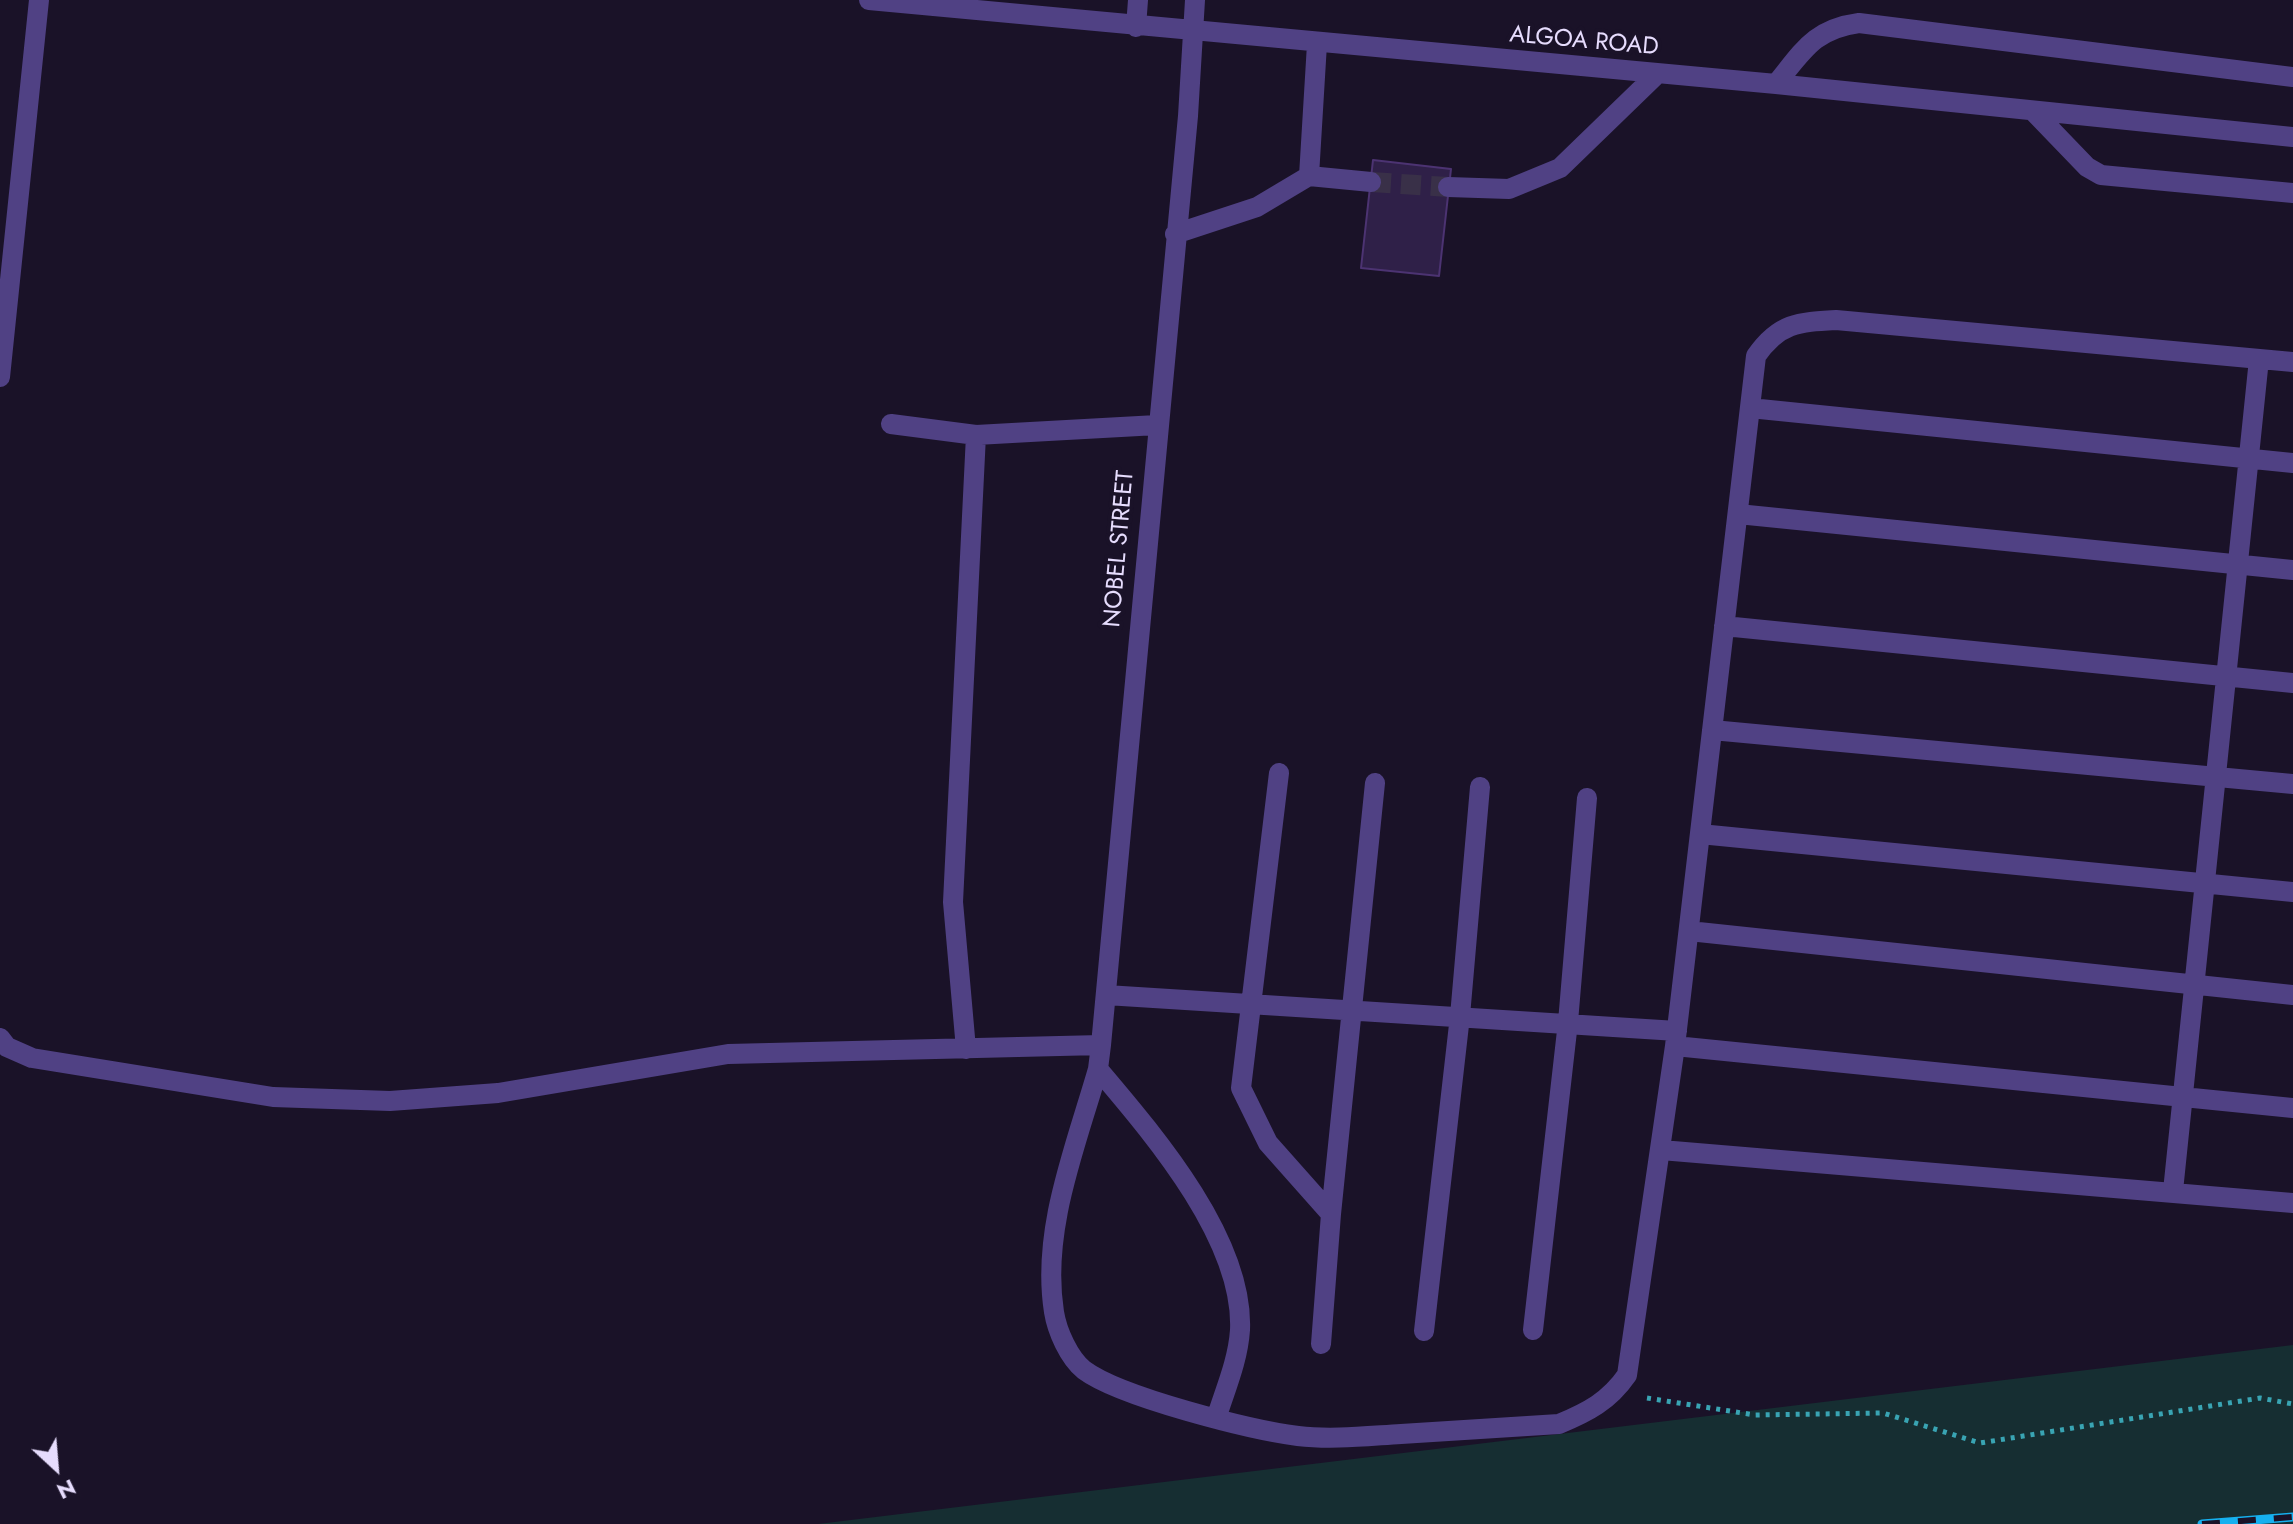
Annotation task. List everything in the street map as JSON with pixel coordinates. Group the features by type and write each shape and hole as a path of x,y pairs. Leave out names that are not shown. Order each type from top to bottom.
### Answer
{"street":[{"path":"0,377 39,0"},
{"name":"ALGOA ROAD","path":"869,0 1191,33 1776,84 2293,137"},
{"path":"1136,27 1138,0"},
{"name":"NOBEL STREET","path":"1195,0 1188,116 1101,1045 1098,1069 1058,1209 1050,1269 1054,1314 1065,1346 1083,1369 1112,1385 1216,1419 1298,1436 1341,1437 1559,1424 1590,1412 1614,1393"},
{"path":"1776,84 1813,39 1827,29 1859,23 2293,77"},
{"path":"1309,176 1317,44"},
{"path":"1448,187 1509,189 1560,168 1656,75"},
{"path":"2034,112 2087,167 2101,175 2293,193"},
{"path":"1175,234 1257,207 1309,176 1371,182"},
{"path":"1614,1393 1627,1375 1634,1346 1661,1150 1756,356 1770,336 1786,327 1836,320 2293,362"},
{"path":"2173,1191 2180,1096 2214,776 2228,678 2259,359"},
{"path":"1750,408 2293,463"},
{"path":"891,424 976,435 1157,425"},
{"path":"966,1049 953,902 976,435"},
{"path":"1738,514 2293,570"},
{"path":"1724,626 2293,683"},
{"path":"1712,730 2293,784"},
{"path":"1279,773 1241,1088 1268,1143 1331,1214"},
{"path":"1321,1344 1331,1214 1375,783"},
{"path":"1424,1331 1460,1016 1480,787"},
{"path":"1533,1330 1568,1022 1587,798"},
{"path":"1700,834 2293,892"},
{"path":"1689,931 2293,995"},
{"path":"1106,995 1353,1013 1568,1022 1676,1039 2293,1108"},
{"path":"0,1038 7,1047 32,1058 258,1095 390,1101 498,1093 728,1054 1101,1045"},
{"path":"1098,1069 1143,1121 1192,1194 1217,1239 1236,1291 1240,1329 1234,1364 1216,1419"},
{"path":"1661,1150 2293,1203"}],"path":[{"path":"1614,1393 1755,1415 1883,1413 1980,1443 2260,1398 2293,1404"}],"green space":[{"path":"2293,1345 2293,1524 818,1524"}],"building":[{"path":"1373,160 1451,169 1439,276 1361,268"}],"tunnel":[{"path":"1371,182 1448,187"}],"railway":[{"path":"2202,1524 2293,1517"}]}
